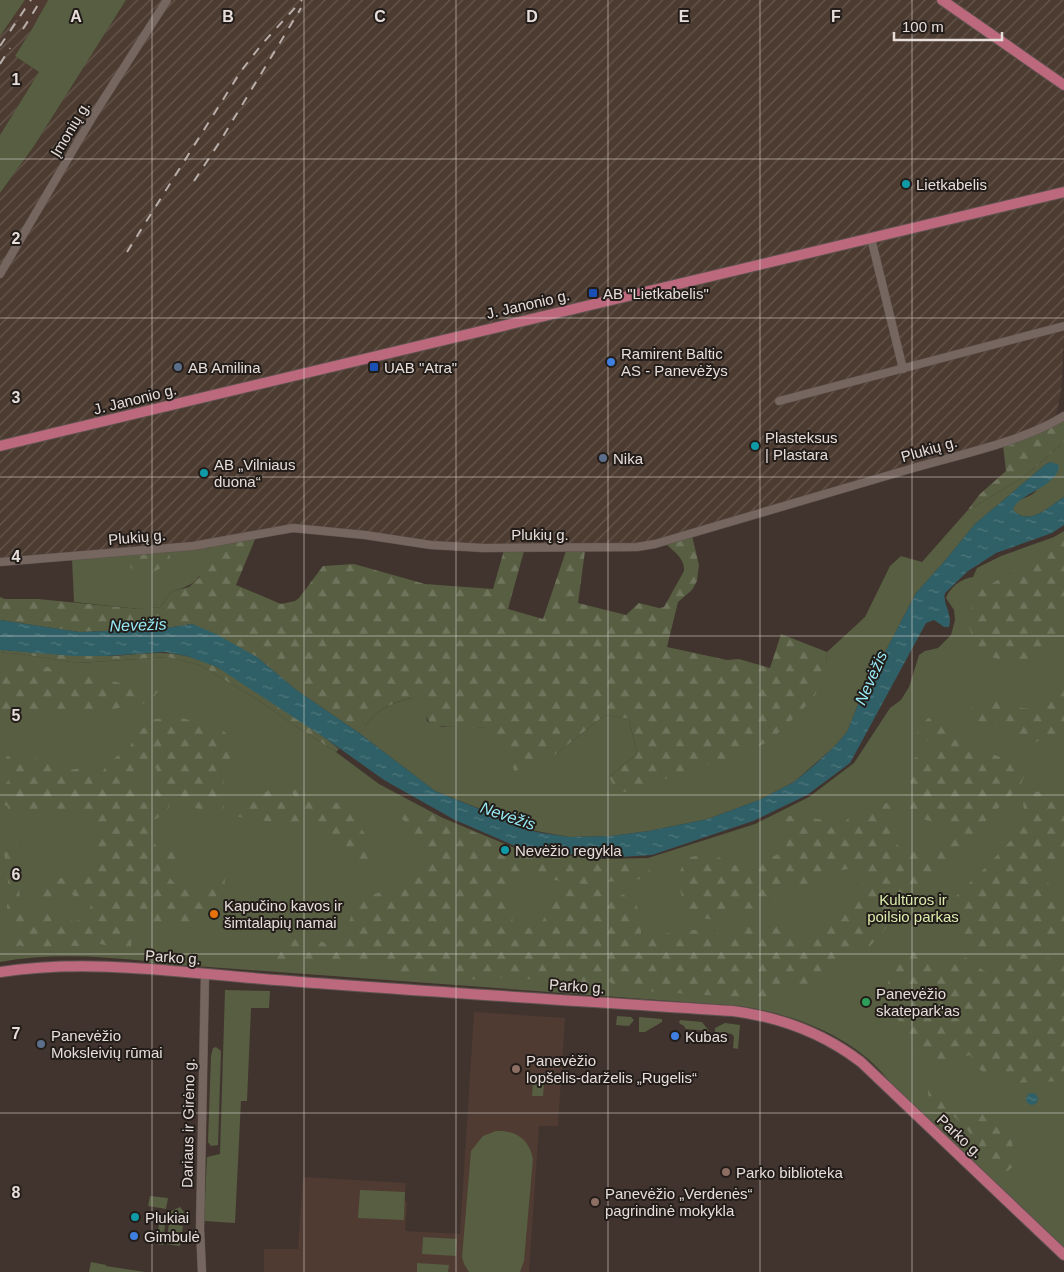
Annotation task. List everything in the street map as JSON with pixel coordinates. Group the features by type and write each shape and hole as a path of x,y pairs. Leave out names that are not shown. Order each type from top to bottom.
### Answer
{"main road":[{"path":"942,0 1064,85"},
{"name":"J. Janonio g.","path":"0,446 1064,192"},
{"name":"Parko g.","path":"0,972 62,966 116,967 733,1011 762,1016 792,1024 825,1038 861,1062 1064,1254"}],"street":[{"name":"Įmonių g.","path":"0,274 94,116 167,0"},
{"path":"871,238 902,368"},
{"path":"779,401 1064,326"},
{"name":"Plukių g.","path":"0,562 193,546 293,528 440,546 484,548 637,547 655,544 764,513 1000,443 1052,424 1064,416"},
{"name":"Dariaus ir Girėno g.","path":"202,1272 200,1229 205,974"}],"shaded area":[{"path":"25,0 48,0 32,29 13,17"},
{"path":"126,0 1064,0 1064,339 1061,392 1054,425 642,550 628,552 472,550 301,530 256,537 0,565 0,193 34,146"},
{"path":"13,17 32,29 15,56 39,72 0,135 0,36"},
{"path":"474,1012 565,1018 558,1126 539,1126 529,1272 264,1272 264,1249 298,1249 303,1177 406,1183 404,1201 407,1202 405,1231 460,1234"}],"green space":[{"path":"0,0 25,0 0,36"},
{"path":"48,0 126,0 34,146 0,193 0,135 39,72 15,56"},
{"path":"1064,420 1064,442 1025,476 967,511 980,494 1006,471 1003,445"},
{"path":"1064,442 1064,497 1039,514 1032,516 1019,515 1013,510 1020,500 1036,491 1043,481 1051,462 1046,464 975,524 916,593 860,700 847,732 834,747 794,782 759,800 708,819 649,831 611,836 569,837 536,831 435,791 359,733 378,712 410,698 419,699 422,703 427,721 442,727 487,728 556,754 605,715 629,719 637,754 609,777 826,663 827,652 865,617 890,566 901,556 922,562 967,511 1025,476"},
{"name":"Kultūros ir poilsio parkas","path":"1064,531 1064,1249 896,1090 882,1072 865,1057 847,1043 827,1032 806,1023 762,1010 740,1006 195,966 151,965 147,961 110,958 55,956 0,962 0,652 78,663 167,657 200,665 258,700 336,752 379,784 443,818 522,851 604,859 648,858 755,824 809,797 854,763 890,708 901,700 909,687 919,655 925,651 938,648 951,635 955,620 954,610 946,598 953,587 965,579 973,577 977,568 1001,556 1054,537"},
{"path":"1064,533 1064,596 1057,614 1056,640 1044,663 1015,665 980,653 968,625 975,593 1009,574"},
{"path":"692,536 699,565 697,581 692,590 678,602 667,647 727,660 739,659 770,668 781,634 827,652 826,663 814,698 770,741 741,754 618,794 609,777 637,754 629,719 605,715 556,754 515,771 487,728 434,726 430,723 420,701 414,698 398,702 381,710 359,733 295,689 257,657 192,624 160,629 79,632 0,620 0,597 5,599 38,599 139,609 160,607 172,591 189,587 199,578 209,546 256,537 236,585 281,604 295,601 299,598 323,566 354,564 425,584 493,589 504,550 524,551 508,609 543,619 566,551 585,551 578,603 626,615 639,603 659,608 664,607 684,571 681,559 666,544"},
{"path":"209,546 200,576 196,581 172,591 160,607 139,609 74,602 72,559"},
{"path":"167,550 170,556 169,564 155,571 139,574 130,567 133,553"},
{"path":"0,650 90,656 166,653 186,656 223,670 310,727 339,749 336,752 258,700 200,665 167,657 78,663 0,652"},
{"path":"0,659 10,659 158,691 150,702 83,715 25,710 0,715"},
{"path":"1064,673 1064,730 1059,734 1030,744 1019,741 1013,734 1000,730 991,723 978,721 971,710 977,701 987,701 994,694 1001,696 1015,707 1034,709"},
{"path":"181,718 210,725 225,732 234,745 221,791 224,806 222,811 213,814 172,800 155,797 154,780 157,769 142,764 128,750 138,732 154,719"},
{"path":"928,718 942,723 962,732 974,750 1019,763 1026,772 1020,786 893,916 884,931 869,947 860,950 845,962 838,959 828,964 831,974 812,984 791,988 772,996 753,998 629,990 615,986 606,976 595,973 591,984 508,977 464,981 454,978 447,973 416,975 393,970 381,964 378,959 372,959 366,963 332,962 314,964 277,960 268,957 268,951 275,945 301,937 323,942 337,952 350,920 353,907 362,897 402,887 424,874 423,849 399,814 422,810 525,854 604,861 646,859 645,869 651,871 653,878 606,882 607,887 636,901 641,926 641,938 714,928 720,936 728,940 737,931 770,920 785,927 798,937 840,922 859,894 864,878 857,867 833,872 798,893 794,891 792,880 783,882 778,899 773,904 753,909 726,908 719,916 712,919 693,916 686,906 681,894 679,881 681,868 687,858 709,853 735,865 756,864 781,853 787,839 783,815 826,820 831,827 839,829 852,814 887,803 895,817 895,843 905,851 940,848 942,839 947,833 945,825 923,819 907,810 906,806 914,801 916,796 906,772 911,760 923,754 945,750 947,745 945,736 923,740 917,736 917,731","holes":["510,873 567,882 568,890 552,906 541,925 533,928 517,926 512,920 515,912 508,895 510,887 505,876"]},
{"path":"124,750 132,761 138,802 170,803 163,815 150,821 148,832 158,849 172,848 184,858 182,865 160,868 161,873 169,877 176,885 207,884 212,877 225,876 224,890 218,902 207,903 207,927 133,922 131,947 112,947 97,943 85,947 65,945 28,948 20,945 15,948 8,947 11,930 7,907 8,870 5,867 0,867 0,860 5,859 4,846 8,835 16,839 20,903 25,910 76,922 90,909 91,904 87,900 81,900 66,891 46,902 35,897 32,887 43,880 48,872 54,872 55,876 59,878 68,879 93,875 95,867 93,836 95,831 92,819 77,814 62,813 50,809 40,812 29,810 14,813 10,812 7,806 2,804 0,806 0,799 12,799 13,792 4,786 11,777 6,757 14,754 20,758 31,760 51,756 58,759 68,770 77,769 89,760 92,764 88,769 93,784 98,780 106,766"},
{"path":"277,784 303,827 233,816"},
{"path":"288,787 334,803 345,802 359,827 368,837 374,874 317,830"},
{"path":"1029,791 1041,792 1064,800 1064,864 1056,864 1047,871 1047,881 1064,907 1064,937 1044,945 1024,949 988,948 964,944 955,936 945,915 950,902 1025,825 1023,800"},
{"path":"908,949 936,963 961,954 984,971 993,972 1009,959 1017,955 1026,954 1045,957 1064,965 1064,1081 1012,1083 981,1071 970,1055 945,1062 927,1062 911,1050 885,990 896,963"},
{"path":"225,990 270,991 269,1008 251,1008 247,1101 241,1101 235,1223 204,1221 207,1157 220,1154"},
{"path":"617,1016 631,1017 634,1020 629,1026 616,1025"},
{"path":"639,1017 662,1019 662,1022 645,1032 639,1032"},
{"path":"680,1020 702,1022 709,1031 686,1029 679,1023"},
{"path":"725,1023 740,1025 738,1049 733,1048 734,1037 732,1034 715,1032 715,1028"},
{"path":"216,1047 221,1051 218,1145 211,1146 208,1142 211,1056 213,1048"},
{"path":"538,1073 545,1073 543,1096 532,1096 533,1082 538,1082"},
{"path":"933,1084 941,1084 947,1088 951,1096 965,1111 988,1114 997,1122 1012,1126 1013,1166 1008,1171 1002,1171 991,1162 966,1128 955,1117 936,1111 929,1104 928,1091"},
{"path":"496,1131 510,1132 520,1137 528,1146 533,1159 524,1261 520,1272 469,1272 462,1257 471,1151 483,1136"},
{"path":"360,1190 405,1192 404,1220 358,1218"},
{"path":"150,1196 168,1198 166,1209 148,1206"},
{"path":"180,1207 184,1212 183,1222 168,1221 169,1212"},
{"path":"159,1224 165,1225 163,1245 156,1244"},
{"path":"169,1224 183,1226 180,1246 166,1244"},
{"path":"423,1237 457,1239 456,1256 422,1254"},
{"path":"91,1262 106,1266 145,1272 89,1272"},
{"path":"417,1263 449,1265 448,1272 417,1272"}],"water":[{"path":"1051,462 1059,465 1057,473 1045,485 1021,499 1013,510 1019,515 1032,516 1039,514 1064,497 1064,525 1052,533 996,553 968,571 945,593 944,597 950,618 949,627 944,627 934,620 926,623 850,763 807,795 753,821 652,855 604,858 522,849 455,820 384,780 325,738 217,667 187,656 165,652 74,656 0,650 0,620 79,632 160,629 192,624 216,634 257,657 295,689 359,733 435,791 536,832 569,837 611,836 649,831 708,819 759,800 794,782 834,747 847,732 860,700 916,593 975,524 1046,464"},
{"path":"1034,1093 1037,1094 1037,1104 1030,1105 1027,1104 1026,1097 1027,1094"}],"railway":[{"path":"0,46 31,0"},
{"path":"23,29 41,0"},
{"path":"127,252 241,71 262,44 302,0"},
{"path":"194,181 301,8"},
{"path":"0,64 10,48"}],"place":[{"name":"Lietkabelis","path":"906,184"},
{"name":"AB \"Lietkabelis\"","path":"593,293"},
{"name":"Ramirent Baltic AS - Panevėžys","path":"611,362"},
{"name":"AB Amilina","path":"178,367"},
{"name":"UAB \"Atra\"","path":"374,367"},
{"name":"Plasteksus | Plastara","path":"755,446"},
{"name":"Nika","path":"603,458"},
{"name":"AB „Vilniaus duona“","path":"204,473"},
{"name":"Nevėžio regykla","path":"505,850"},
{"name":"Kapučino kavos ir šimtalapių namai","path":"214,914"},
{"name":"Panevėžio skatepark'as","path":"866,1002"},
{"name":"Kubas","path":"675,1036"},
{"name":"Panevėžio Moksleivių rūmai","path":"41,1044"},
{"name":"Panevėžio lopšelis-darželis „Rugelis“","path":"516,1069"},
{"name":"Parko biblioteka","path":"726,1172"},
{"name":"Panevėžio „Verdenės“ pagrindinė mokykla","path":"595,1202"},
{"name":"Plukiai","path":"135,1217"},
{"name":"Gimbulė","path":"134,1236"}],"water label":[{"name":"Nevėžis","path":"138,625"},
{"name":"Nevėžis","path":"871,678"},
{"name":"Nevėžis","path":"508,816"}]}
